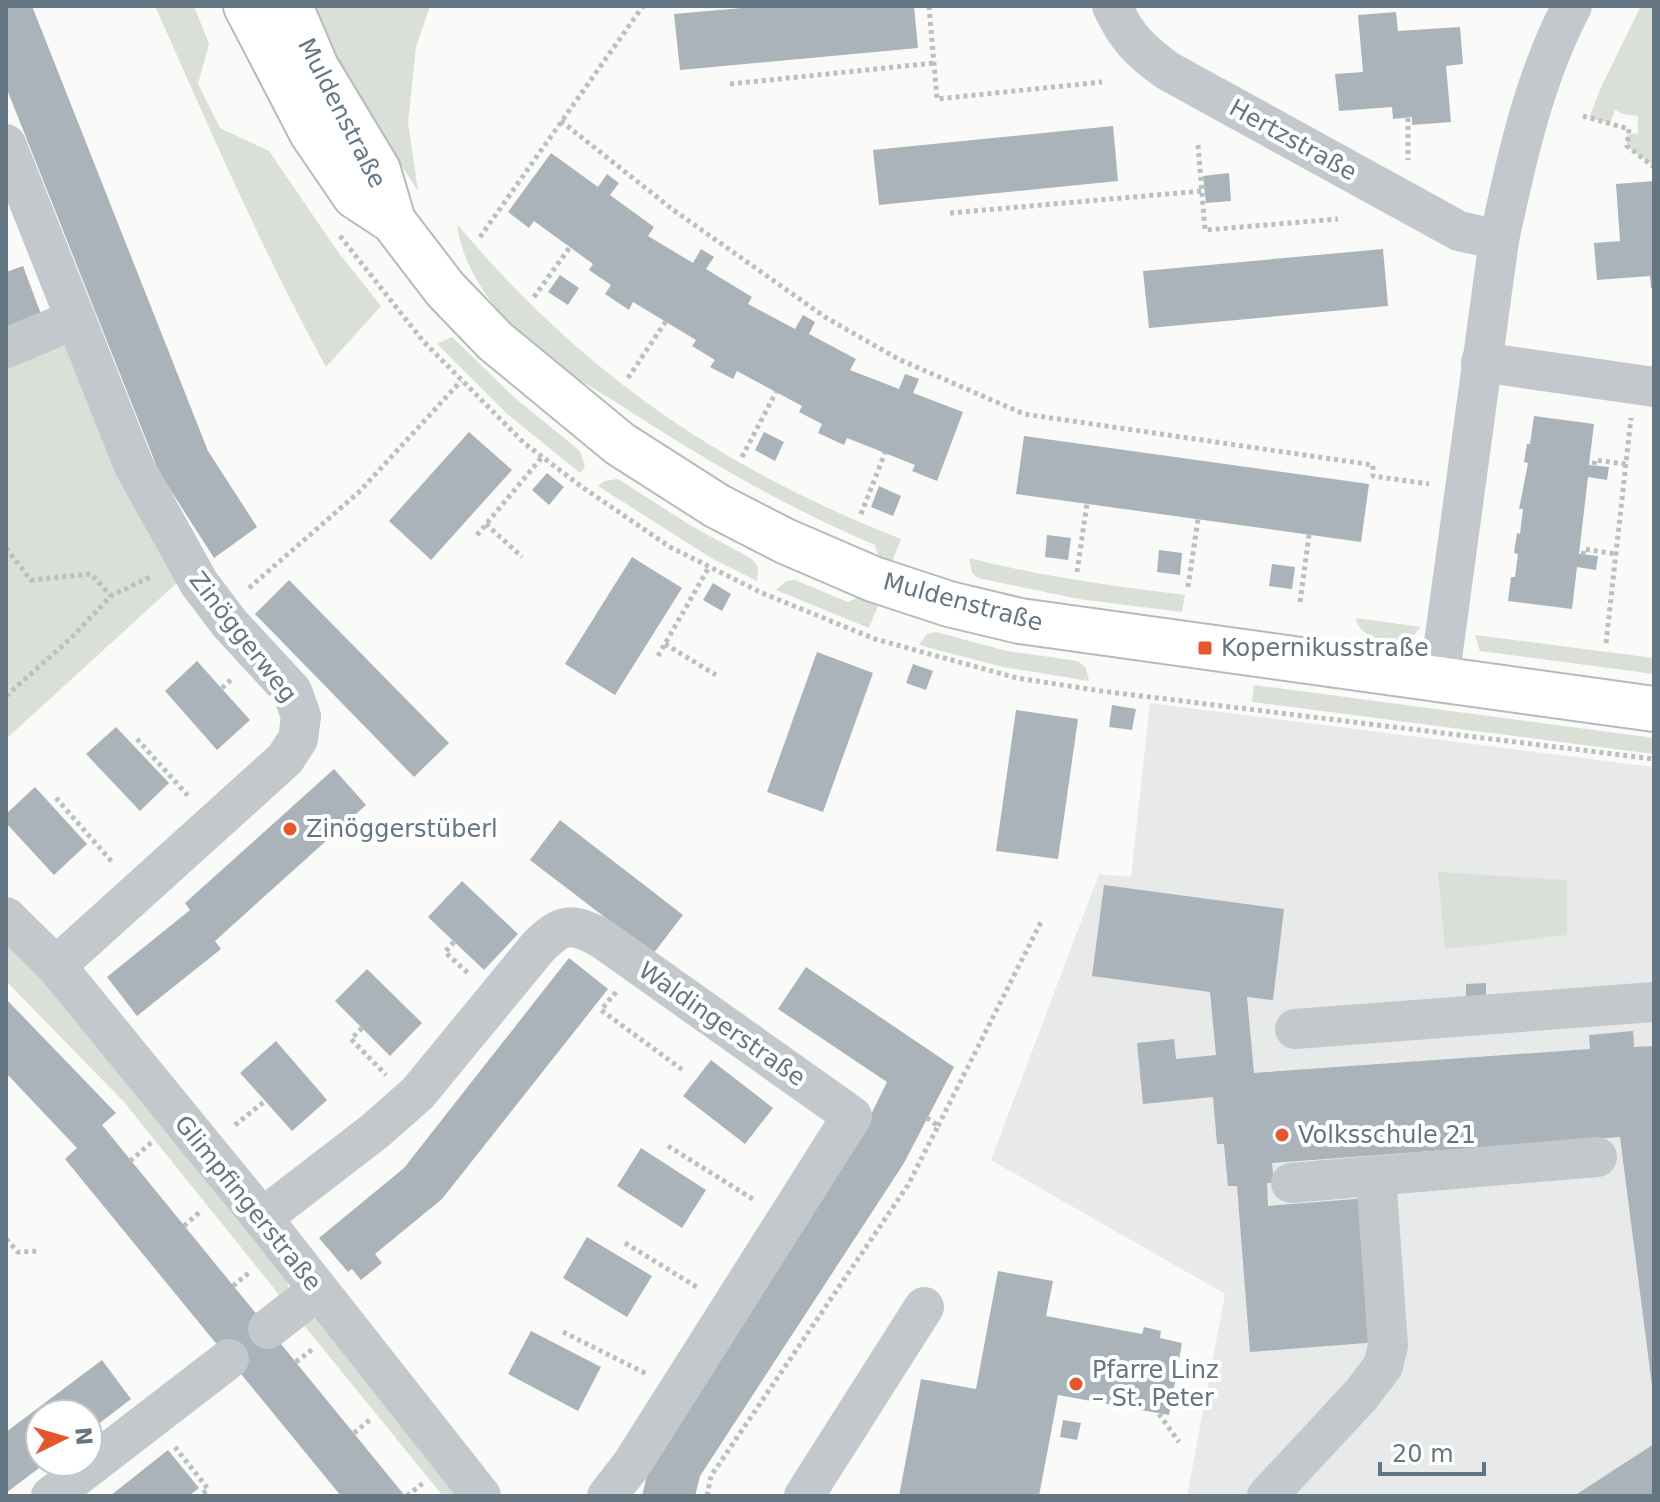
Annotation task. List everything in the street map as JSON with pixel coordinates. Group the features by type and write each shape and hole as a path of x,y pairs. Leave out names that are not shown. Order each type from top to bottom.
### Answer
{"main road":[{"name":"Muldenstraße","path":"246,6 290,95 334,168 355,196 393,221 445,289 495,341 620,444 717,506 883,583 949,604 1020,621 1654,709"},
{"name":"Muldenstraße","path":"290,6 316,67 378,170 393,221"}],"street":[{"name":"Hertzstraße","path":"1112,6 1121,26 1141,52 1168,71 1459,231 1499,240"},
{"path":"1439,680 1499,240 1513,172 1537,92 1572,6"},
{"name":"Zinöggerweg","path":"6,144 134,466 180,553 230,624 292,691 301,716 298,739 285,759 56,966"},
{"path":"6,348 76,319"},
{"path":"1481,362 1643,395"},
{"name":"Glimpfingerstraße","path":"6,917 56,966 262,1218 481,1496"},
{"name":"Waldingerstraße","path":"262,1218 375,1131 418,1093 552,934 565,926 581,927 638,964 852,1116 610,1494"},
{"path":"1295,1029 1654,1002"},
{"path":"1291,1183 1597,1157"},
{"path":"1267,1496 1361,1395 1383,1366 1388,1346 1376,1176"},
{"path":"268,1329 318,1290"},
{"path":"804,1496 924,1307"},
{"path":"51,1496 229,1359"}],"path":[{"path":"480,237 643,6"},
{"path":"929,6 937,99 1102,82"},
{"path":"730,84 934,63"},
{"path":"1583,116 1629,129 1627,146 1654,167"},
{"path":"1407,164 1410,151 1408,118"},
{"path":"561,121 672,209 825,317 898,359 1024,414 1373,465 1373,476 1433,484"},
{"path":"1198,145 1205,230 1338,219"},
{"path":"950,213 1202,191"},
{"path":"534,297 570,247"},
{"path":"628,378 666,321"},
{"path":"245,591 359,492 461,381"},
{"path":"742,457 776,392"},
{"path":"1606,643 1626,464 1643,395"},
{"path":"861,514 885,453"},
{"path":"477,535 542,457"},
{"path":"1594,465 1595,460 1626,464"},
{"path":"1077,572 1087,504"},
{"path":"1188,587 1198,519"},
{"path":"486,524 522,557"},
{"path":"1300,602 1309,535"},
{"path":"6,548 31,580 91,574 111,596"},
{"path":"1583,555 1584,549 1616,554"},
{"path":"658,656 709,567"},
{"path":"6,696 70,639 111,596 160,572"},
{"path":"665,644 716,675"},
{"path":"137,739 213,824"},
{"path":"56,798 139,891"},
{"path":"707,1496 711,1476 908,1185 1042,920"},
{"path":"454,942 445,952 477,981"},
{"path":"638,964 601,1010 684,1071"},
{"path":"362,1028 351,1039 391,1080"},
{"path":"230,1129 265,1101"},
{"path":"927,1118 938,1126"},
{"path":"668,1146 761,1204"},
{"path":"184,1226 202,1210"},
{"path":"6,1239 18,1252 39,1251"},
{"path":"625,1243 705,1292"},
{"path":"233,1286 251,1271"},
{"path":"563,1332 653,1377"},
{"path":"296,1362 314,1348"},
{"path":"1159,1414 1179,1442"},
{"path":"152,1418 208,1489 200,1496"},
{"path":"354,1433 371,1419"},
{"path":"407,1496 423,1483"}],"shaded area":[{"path":"155,6 194,6 209,44 198,84 220,128 269,151 338,252 381,306 326,367 258,234"},
{"path":"315,6 430,6 416,47 408,123 418,191 343,74"},
{"path":"1641,6 1654,6 1654,167 1627,146 1627,135 1638,133 1638,116 1615,110 1610,123 1589,118"},
{"path":"457,224 554,326 605,370 658,411 773,481 901,539 892,562 878,556 875,545 808,514 712,462 544,355 510,324 481,287 462,246"},
{"path":"452,337 514,397 580,451 585,467 580,473 506,413 437,344"},
{"path":"69,346 179,581 6,739 6,358 41,347"},
{"path":"618,479 693,527 752,559 758,567 757,581 713,559 598,486 604,481"},
{"path":"969,558 1076,580 1185,595 1182,612 1079,599 978,578 972,573"},
{"path":"795,580 848,602 861,596 879,603 869,628 776,590 786,581"},
{"path":"1356,618 1421,627 1406,640 1389,641 1364,632"},
{"path":"936,632 1007,651 1078,661 1086,668 1089,681 1003,667 919,645 927,634"},
{"path":"1475,635 1654,658 1654,674 1480,651"},
{"path":"1254,685 1654,738 1654,754 1252,702"},
{"path":"1150,703 1654,767 1654,1496 1187,1496 1225,1294 991,1160 1099,874 1131,877"},
{"path":"1438,872 1567,880 1567,935 1445,949"},
{"path":"6,939 29,962 284,1272 288,1285 285,1302 124,1102 6,981"},
{"path":"307,1315 320,1319 462,1496 443,1496 298,1318"}],"building":[{"path":"6,6 32,6 208,451 257,527 214,558 159,472 6,87"},
{"path":"764,6 914,6 918,48 680,70 674,14"},
{"path":"1396,12 1398,31 1460,27 1463,64 1446,66 1451,122 1412,125 1412,117 1393,119 1392,107 1339,111 1335,74 1363,72 1358,15"},
{"path":"1113,126 1118,181 879,205 873,150"},
{"path":"551,153 598,187 607,174 619,183 610,195 654,227 648,236 693,263 701,249 714,257 706,269 752,297 748,304 795,329 803,315 815,322 809,334 856,359 850,370 899,389 905,374 919,379 913,393 963,412 937,481 912,471 915,465 847,438 844,445 818,433 822,424 799,412 802,406 737,371 733,379 710,367 715,360 692,346 696,340 633,302 629,310 605,294 611,285 589,270 593,264 534,221 529,228 508,212"},
{"path":"1229,173 1231,201 1206,203 1203,176"},
{"path":"1654,181 1654,288 1651,288 1650,276 1597,280 1594,243 1620,241 1616,184"},
{"path":"1383,249 1388,306 1149,328 1143,271"},
{"path":"23,266 41,314 6,327 6,272"},
{"path":"560,275 579,288 568,305 548,292"},
{"path":"1534,416 1594,424 1589,465 1609,467 1607,480 1588,477 1579,554 1598,556 1596,570 1577,567 1572,609 1508,601 1511,577 1515,577 1518,554 1514,553 1523,509 1519,509 1528,463 1524,462"},
{"path":"469,432 512,470 431,560 389,521"},
{"path":"764,432 784,442 775,461 755,450"},
{"path":"1024,436 1369,484 1361,542 1016,494"},
{"path":"547,473 564,487 549,505 532,490"},
{"path":"879,486 901,496 893,516 871,507"},
{"path":"1047,535 1071,538 1068,560 1045,557"},
{"path":"1159,550 1182,553 1180,575 1157,572"},
{"path":"632,557 682,588 615,695 565,664"},
{"path":"1272,564 1295,567 1292,589 1269,586"},
{"path":"289,580 449,743 414,777 255,614"},
{"path":"713,583 731,594 722,611 703,600"},
{"path":"817,652 873,673 823,812 767,792"},
{"path":"197,661 250,720 217,750 165,691"},
{"path":"913,664 933,671 926,690 906,683"},
{"path":"1112,705 1136,709 1132,730 1109,727"},
{"path":"1016,710 1078,719 1058,859 996,851"},
{"path":"116,727 169,783 140,811 86,754"},
{"path":"334,769 366,805 215,941 221,949 137,1016 107,977 190,910 185,903"},
{"path":"35,787 87,844 54,875 6,823 6,814"},
{"path":"560,820 683,915 653,954 530,860"},
{"path":"462,881 518,934 484,970 428,917"},
{"path":"1104,885 1284,909 1273,1000 1247,997 1254,1073 1590,1049 1589,1035 1633,1031 1634,1047 1654,1046 1654,1401 1620,1137 1272,1163 1274,1183 1267,1183 1268,1206 1368,1198 1379,1342 1250,1352 1237,1186 1228,1186 1224,1144 1217,1144 1213,1097 1143,1104 1137,1043 1174,1039 1176,1059 1216,1055 1210,992 1092,976"},
{"path":"569,958 608,989 442,1199 375,1254 382,1263 361,1280 352,1269 348,1272 319,1238 404,1168"},
{"path":"806,967 954,1067 904,1163 700,1476 695,1496 642,1496 652,1454 861,1135 887,1082 778,1009"},
{"path":"367,969 422,1023 390,1056 335,1001"},
{"path":"1486,983 1486,1001 1466,1002 1466,984"},
{"path":"6,999 116,1113 102,1125 405,1496 341,1496 65,1159 77,1148 6,1073"},
{"path":"276,1041 327,1100 292,1131 240,1073"},
{"path":"711,1060 773,1108 745,1144 683,1096"},
{"path":"641,1148 706,1190 682,1228 617,1186"},
{"path":"587,1237 652,1276 627,1317 563,1278"},
{"name":"Pfarre Linz – St. Peter","path":"998,1271 1053,1281 1046,1316 1142,1334 1144,1327 1161,1331 1160,1338 1182,1343 1169,1415 1058,1395 1039,1496 899,1496 921,1379 976,1389"},
{"path":"531,1331 601,1367 578,1411 508,1374"},
{"path":"102,1360 131,1399 104,1420 104,1398 51,1398"},
{"path":"24,1418 26,1478 6,1493 6,1432"},
{"path":"1063,1420 1081,1423 1077,1440 1060,1437"},
{"path":"1654,1444 1654,1496 1574,1496"},
{"path":"168,1450 199,1488 189,1496 110,1496"}],"place":[{"name":"Kopernikusstraße","path":"1205,648"},
{"name":"Zinöggerstüberl","path":"290,829"},
{"name":"Volksschule 21","path":"1282,1135"},
{"name":"Pfarre Linz – St. Peter","path":"1076,1384"}]}
